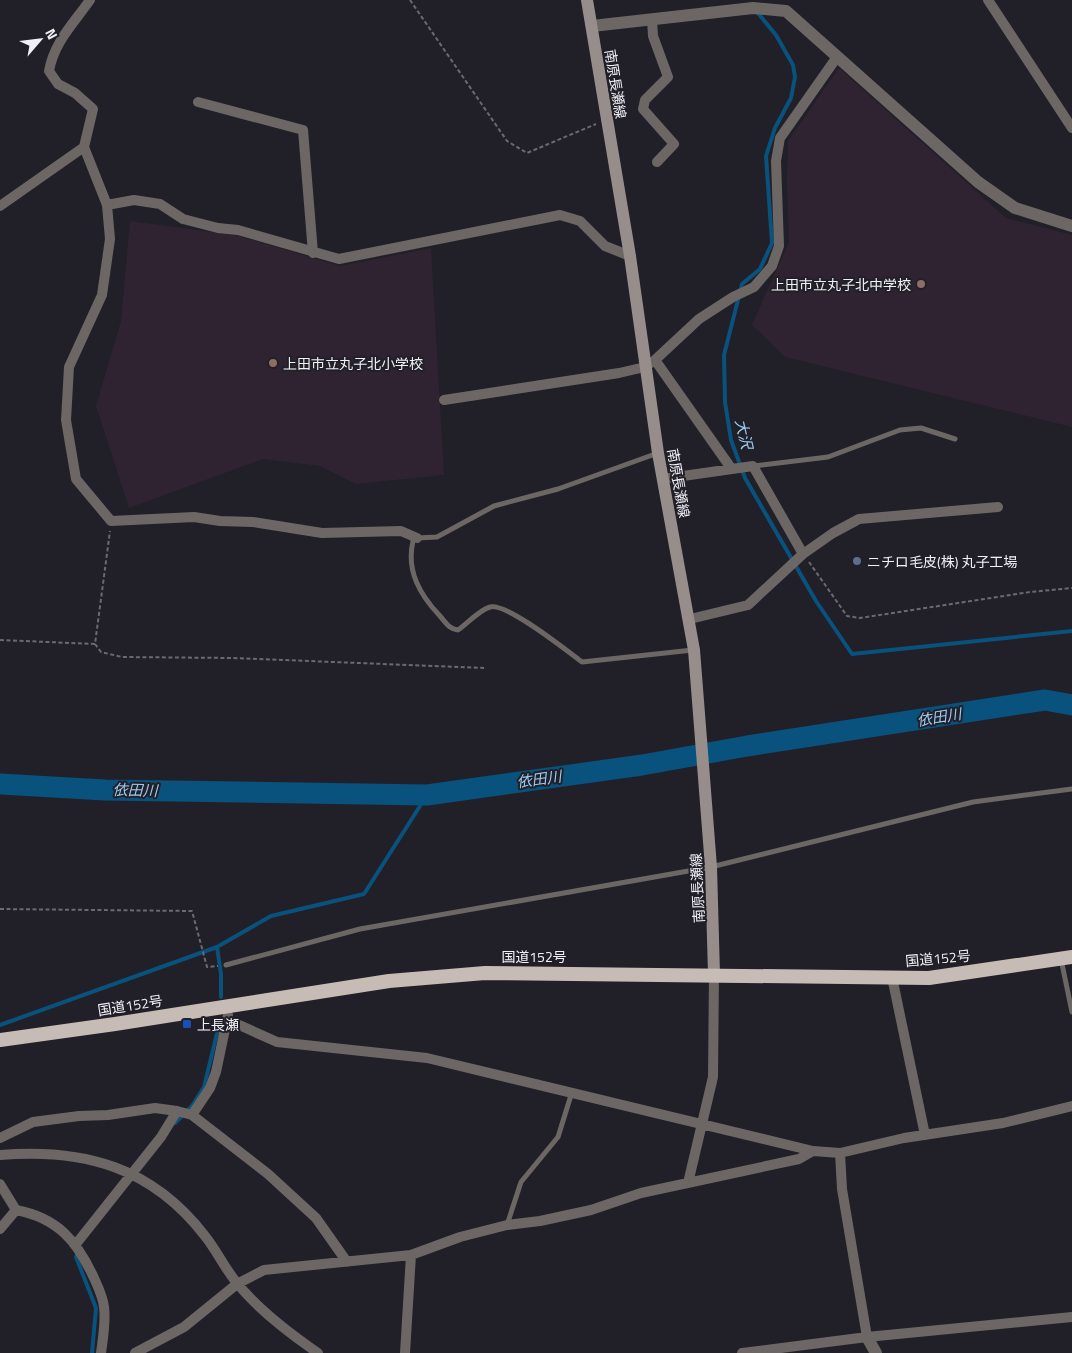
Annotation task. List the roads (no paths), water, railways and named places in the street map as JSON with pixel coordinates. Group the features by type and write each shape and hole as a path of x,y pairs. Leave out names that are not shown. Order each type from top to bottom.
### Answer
{"highway":[{"name":"国道152号","path":"0,1040 228,1013 388,981 485,972 929,978 1067,958"}],"main road":[{"name":"南原長瀬線","path":"588,0 606,120 650,363 662,479 690,620 694,650 711,866 714,974"}],"street":[{"path":"90,0 61,38 51,60 49,71 58,84 75,93 93,109 84,147 107,205 110,239 102,294 69,367 66,420 76,479 111,521 194,518 253,522 322,533 401,531 418,538"},
{"path":"988,0 1072,128"},
{"path":"592,26 769,5 786,11 985,187 1015,208 1072,226"},
{"path":"652,19 653,36 668,77 645,100 643,108 674,144 657,162"},
{"path":"444,400 619,373 650,363 699,318 733,296 754,287 772,266 779,246 776,161 780,138 837,57"},
{"path":"198,102 302,130 313,253"},
{"path":"0,206 84,147"},
{"path":"107,205 134,200 160,204 183,219 218,228 238,230 339,260 560,215 580,221 605,246 630,256"},
{"path":"650,363 731,468"},
{"path":"662,479 753,466 803,554"},
{"path":"690,620 748,605 803,554 833,533 859,519 998,507"},
{"path":"688,1183 713,1077 714,974"},
{"path":"892,978 925,1135"},
{"path":"192,1115 210,1088 228,1013 277,1042 428,1058 813,1151 840,1153 925,1135 1003,1122 1072,1106"},
{"path":"0,1138 33,1122 79,1116 108,1115 156,1108 192,1115 268,1174 316,1218 347,1262"},
{"path":"76,1244 162,1136 177,1111"},
{"path":"135,1353 184,1327 237,1284 264,1270 296,1269 411,1255 460,1237 507,1225 540,1221 591,1210 641,1192 799,1159 813,1151"},
{"path":"0,1155 34,1153 77,1156 116,1166 131,1173 176,1203 206,1236 237,1284 293,1334 318,1353"},
{"path":"840,1153 842,1189 867,1337 876,1353"},
{"path":"0,1184 16,1210 32,1213 46,1220 76,1244 100,1290 104,1304 101,1353"},
{"path":"0,1229 16,1210"},
{"path":"404,1353 411,1255"},
{"path":"742,1353 867,1337 1072,1317"}],"lane":[{"path":"753,466 828,457 900,430 921,428 955,439"},
{"path":"658,453 558,489 494,506 438,537 418,538 413,541 410,552 412,567 423,599 451,629 458,630 489,607 499,607 533,626 582,662 694,650"},
{"path":"226,965 360,929 711,866 973,802 1072,789"},
{"path":"1067,958 1072,1012"},
{"path":"507,1225 521,1182 558,1138 573,1092"}],"waterway":[{"name":"大沢","path":"757,12 776,35 793,65 795,77 791,98 775,128 766,156 772,243 760,269 742,284 724,355 725,402 731,440 745,478 816,601 852,654 1072,631"},
{"name":"依田川","path":"0,784 105,790 427,795 642,765 747,746 1045,700 1072,705"},
{"path":"0,1025 217,947 271,916 364,894 427,795"},
{"path":"217,947 221,974 221,997"},
{"path":"175,1123 192,1106 204,1087 220,1021"},
{"path":"78,1253 76,1257 96,1308 92,1353"}],"place":[{"name":"上田市立丸子北中学校","path":"921,284"},
{"name":"上田市立丸子北小学校","path":"273,363"},
{"name":"ニチロ毛皮(株) 丸子工場","path":"857,561"},
{"name":"上長瀬","path":"187,1024"}]}
